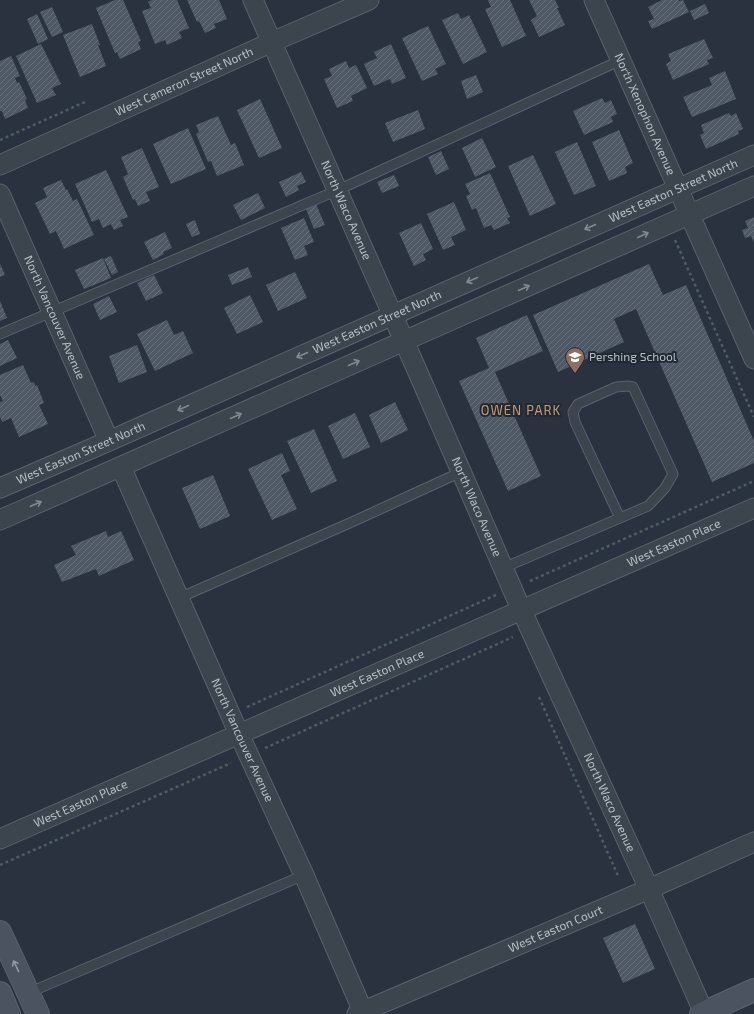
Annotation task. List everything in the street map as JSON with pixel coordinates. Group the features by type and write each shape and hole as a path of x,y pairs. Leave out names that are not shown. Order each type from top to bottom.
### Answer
{"street":[{"name":"North Waco Avenue","path":"253,0 393,315 512,589 649,889 703,1013"},
{"name":"West Cameron Street North","path":"0,165 272,42 369,0"},
{"name":"North Xenophon Avenue","path":"594,0 690,215 750,340 754,359"},
{"name":"West Easton Street North","path":"0,488 85,452 754,155"},
{"path":"0,520 754,186"},
{"name":"North Vancouver Avenue","path":"0,194 109,441"},
{"path":"137,429 149,455"},
{"path":"85,452 97,478"},
{"name":"North Vancouver Avenue","path":"121,467 304,875 361,1013"},
{"name":"West Easton Place","path":"0,839 754,508"},
{"name":"West Easton Court","path":"361,1013 649,889 754,842"},
{"path":"1,937 38,1014"},
{"path":"703,1013 754,990"},
{"path":"0,993 9,1014"}],"lane":[{"path":"0,334 338,190 621,60"},
{"path":"503,568 620,518 648,506 665,488 673,474 633,387 628,386 616,387 578,404 573,412 575,422 620,518"},
{"path":"179,598 461,472"},
{"path":"28,994 304,875"}],"path":[{"path":"0,140 85,102"},
{"path":"675,240 754,417"},
{"path":"231,714 754,481"},
{"path":"503,617 512,638"},
{"path":"538,696 618,878"}],"building":[{"path":"115,0 123,0 141,41 138,42 141,49 120,59 117,52 115,53 96,8"},
{"path":"152,0 177,0 189,28 179,32 182,38 167,45 165,40 155,44 142,11 151,8 148,2"},
{"path":"187,0 219,0 227,19 214,24 216,28 205,33 199,21 197,22"},
{"path":"488,0 510,0 526,36 502,47 485,9 491,7"},
{"path":"529,0 555,0 565,25 539,37 531,20 537,16"},
{"path":"662,0 683,0 689,12 652,29 648,21 654,19 648,7"},
{"path":"705,4 709,13 694,20 690,11"},
{"path":"52,7 63,32 52,37 40,12"},
{"path":"458,13 461,19 469,15 487,52 463,64 442,20"},
{"path":"37,14 48,39 38,44 27,19"},
{"path":"92,24 106,66 80,77 63,35"},
{"path":"428,26 446,64 435,69 438,74 422,81 402,38"},
{"path":"704,39 713,58 707,60 709,64 673,80 666,64 671,61 668,54"},
{"path":"41,44 61,84 52,88 56,95 37,103 16,56"},
{"path":"391,44 406,78 392,84 390,79 374,86 364,64 377,58 374,52"},
{"path":"11,56 20,76 15,78 17,83 19,82 27,99 25,100 28,108 5,119 2,111 0,111 0,61"},
{"path":"346,61 349,68 356,65 367,88 351,96 353,101 337,108 324,79 332,76 329,69"},
{"path":"725,71 736,99 692,117 683,97 712,85 709,78"},
{"path":"476,75 483,92 467,99 461,81"},
{"path":"602,98 605,103 611,100 617,114 611,117 613,122 584,135 573,111"},
{"path":"260,99 282,148 259,158 237,110"},
{"path":"418,110 425,129 393,142 385,123"},
{"path":"729,113 731,116 736,113 743,129 738,131 739,134 706,149 700,135 704,133 701,125"},
{"path":"218,116 231,145 235,143 244,165 217,176 211,161 208,162 196,134 199,132 196,125"},
{"path":"188,128 206,169 171,184 153,144"},
{"path":"619,130 633,163 625,167 627,173 609,181 592,142"},
{"path":"482,138 496,167 475,177 462,148"},
{"path":"577,142 596,186 574,195 555,152"},
{"path":"142,148 159,187 146,192 150,201 138,206 135,199 133,200 123,177 128,174 121,157"},
{"path":"441,151 449,169 436,175 428,157"},
{"path":"533,155 556,204 530,216 508,166"},
{"path":"106,170 128,217 120,220 123,226 114,230 111,224 103,228 99,219 92,222 75,184"},
{"path":"301,172 306,182 297,186 299,190 286,197 279,182"},
{"path":"490,173 510,217 507,218 510,223 494,230 491,225 484,228 476,208 472,210 466,196 470,194 465,184"},
{"path":"394,175 399,186 382,193 377,182"},
{"path":"61,180 73,201 77,199 94,235 64,249 56,231 50,234 35,203 47,197 43,188"},
{"path":"258,193 265,208 241,220 233,205"},
{"path":"454,202 466,230 451,237 455,245 443,250 427,214"},
{"path":"316,204 325,225 314,229 306,209"},
{"path":"754,217 754,243 751,236 745,238 742,230 748,228 745,221"},
{"path":"304,218 314,242 304,246 308,255 295,260 281,228"},
{"path":"195,220 200,234 192,237 186,224"},
{"path":"421,223 433,249 423,254 426,260 414,266 399,233"},
{"path":"165,232 172,248 163,252 164,254 153,260 144,242"},
{"path":"111,256 118,272 112,275 104,259"},
{"path":"103,258 111,278 84,289 75,270"},
{"path":"0,264 5,275 0,277"},
{"path":"649,264 663,295 686,285 754,441 754,463 712,482 636,309 614,319 624,342 558,372 533,315"},
{"path":"248,267 252,277 232,285 228,275"},
{"path":"295,272 307,298 278,311 266,285"},
{"path":"154,275 163,293 146,301 137,283"},
{"path":"250,295 263,322 237,334 224,308"},
{"path":"109,296 117,312 100,320 93,304"},
{"path":"0,301 7,318 0,321"},
{"path":"527,315 543,351 495,372 541,476 508,491 459,381 489,368 476,338"},
{"path":"167,320 174,335 183,331 193,353 155,371 137,334"},
{"path":"8,340 17,358 0,366 0,344"},
{"path":"137,345 147,372 119,383 109,356"},
{"path":"23,365 31,383 34,382 35,386 37,385 44,403 39,405 48,424 19,437 11,418 2,422 0,417 0,402 3,401 0,395 0,375"},
{"path":"395,402 408,430 381,443 369,415"},
{"path":"355,413 370,447 343,459 328,426"},
{"path":"314,429 337,481 311,493 287,441"},
{"path":"282,453 290,471 281,475 297,509 272,520 248,469"},
{"path":"213,475 230,516 200,529 182,488"},
{"path":"106,531 108,537 121,531 134,560 99,576 96,569 62,582 54,565 76,555 71,546"},
{"path":"635,924 655,969 623,983 603,938"}],"place":[{"name":"Pershing School","path":"575,374"}],"district":[{"name":"OWEN PARK","path":"521,410"}]}
